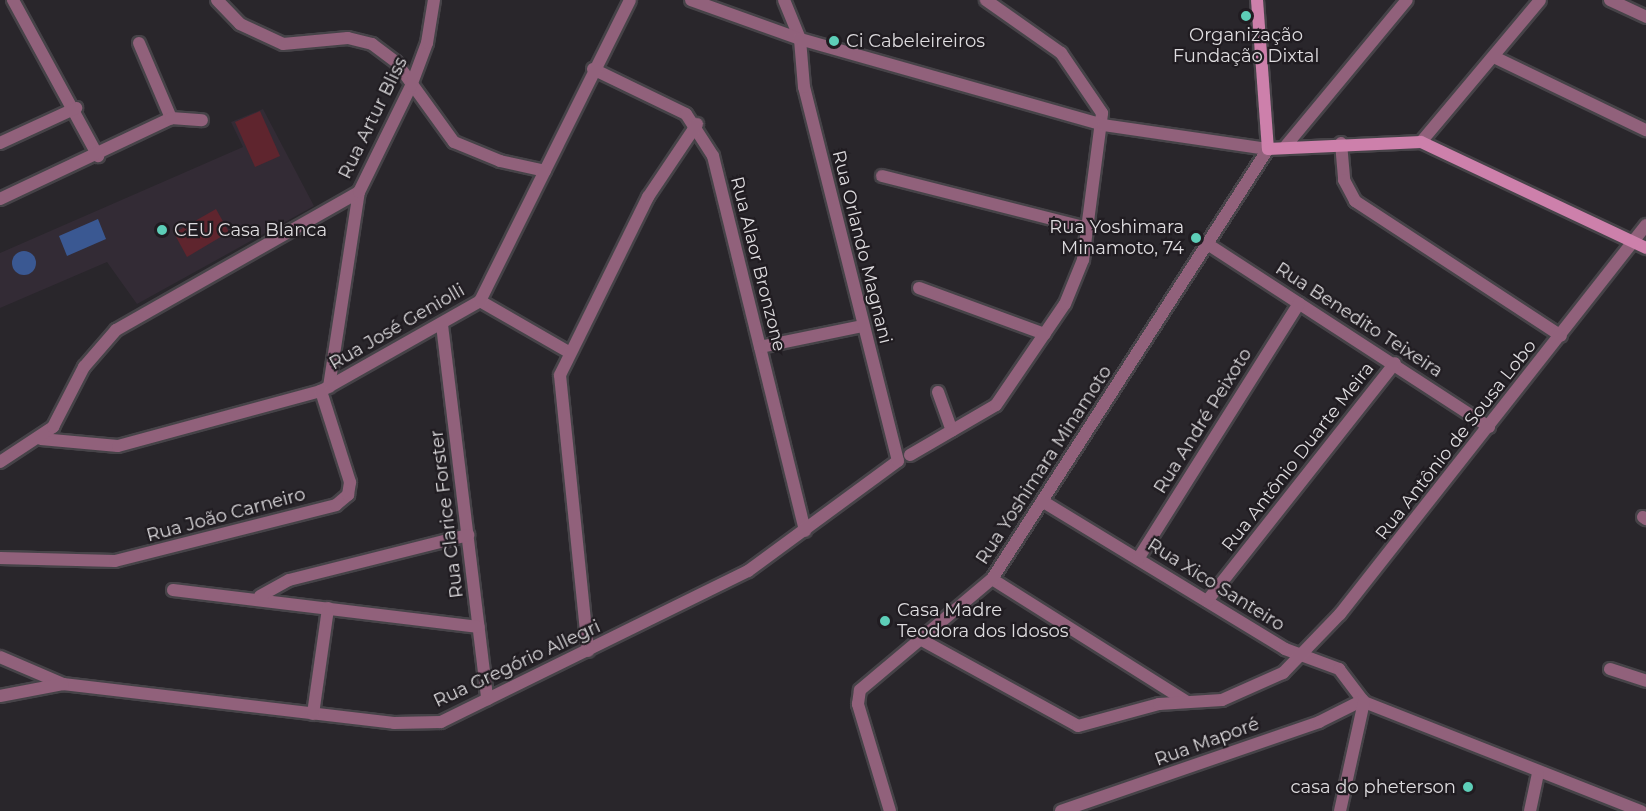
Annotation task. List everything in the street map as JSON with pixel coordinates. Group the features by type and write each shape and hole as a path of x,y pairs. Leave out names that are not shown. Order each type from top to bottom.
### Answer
{"main road":[{"path":"1258,6 1268,149 1341,143 1421,142 1641,245"}],"street":[{"path":"13,0 76,108 98,156"},
{"path":"217,0 240,24 283,44 348,38 372,44 396,62 441,129 466,150 545,171"},
{"name":"Rua Artur Bliss","path":"0,462 41,439 84,367 116,330 359,192 411,86 427,43 434,0"},
{"name":"Rua José Geniolli","path":"41,439 118,446 325,389 442,325 480,301 593,69 630,0"},
{"path":"691,0 800,39 1103,125 1268,149"},
{"name":"Rua Orlando Magnani","path":"784,0 800,39 804,87 862,326 904,458"},
{"path":"986,0 1061,52 1097,99 1103,125"},
{"path":"1249,0 1258,6"},
{"path":"1284,148 1407,0"},
{"path":"1421,142 1540,0"},
{"path":"1610,0 1646,18"},
{"path":"139,43 171,118"},
{"path":"1494,57 1646,129"},
{"name":"Rua Alaor Bronzone","path":"593,69 675,106 697,124 713,156 805,531"},
{"path":"0,143 76,108"},
{"path":"0,199 98,156 171,118 202,120"},
{"path":"588,651 559,383 567,351 598,302 648,197 697,124"},
{"name":"Rua Gregório Allegri","path":"0,657 63,684 314,714 424,724 458,715 748,571 904,458 996,405 1045,334 1076,282 1088,228 1103,125"},
{"path":"1341,143 1344,180 1355,201 1562,336"},
{"name":"Rua Yoshimara Minamoto","path":"890,811 857,696 865,683 992,579 1209,245 1268,149"},
{"path":"882,176 1088,228"},
{"path":"325,389 359,192"},
{"name":"Rua Antônio de Sousa Lobo","path":"1302,658 1562,336 1641,245 1646,225"},
{"name":"Rua Benedito Teixeira","path":"1209,245 1395,363 1489,427"},
{"path":"919,288 1045,334"},
{"path":"480,301 567,351"},
{"name":"Rua André Peixoto","path":"1138,558 1299,303"},
{"name":"Rua Clarice Forster","path":"442,325 487,699"},
{"path":"760,347 862,326"},
{"name":"Rua Antônio Duarte Meira","path":"1207,601 1395,363"},
{"name":"Rua João Carneiro","path":"0,558 115,561 336,505 348,495 350,482 325,389"},
{"path":"938,392 952,431"},
{"name":"Rua Xico Santeiro","path":"1042,501 1302,658 1339,669 1363,701"},
{"path":"260,596 288,580 468,535"},
{"path":"992,579 1186,701"},
{"path":"173,590 260,596 328,608 479,627"},
{"path":"314,714 328,608"},
{"path":"920,639 1078,726 1186,701 1239,694 1302,658"},
{"path":"1610,669 1646,681"},
{"path":"0,696 63,684"},
{"path":"1340,811 1363,701 1538,774 1641,811"},
{"name":"Rua Maporé","path":"1061,811 1319,722 1363,701"},
{"path":"1530,811 1538,774"}],"shaded area":[{"name":"CEU Casa Blanca","path":"263,109 314,206 137,304 107,262 0,308 0,253 243,147 231,122"},
{"path":"260,111 280,156 255,167 235,122"},
{"path":"216,209 229,232 187,257 174,233"}],"water":[{"path":"98,219 106,239 67,256 59,236"},
{"path":"24,251 29,252 35,258 35,268 29,274 24,275 19,274 13,268 12,263 13,258 19,252"}],"place":[{"name":"Organização Fundação Dixtal","path":"1246,16"},
{"name":"Ci Cabeleireiros","path":"834,41"},
{"name":"CEU Casa Blanca","path":"162,230"},
{"name":"Rua Yoshimara Minamoto, 74","path":"1196,238"},
{"name":"Casa Madre Teodora dos Idosos","path":"885,621"},
{"name":"casa do pheterson","path":"1468,787"}]}
